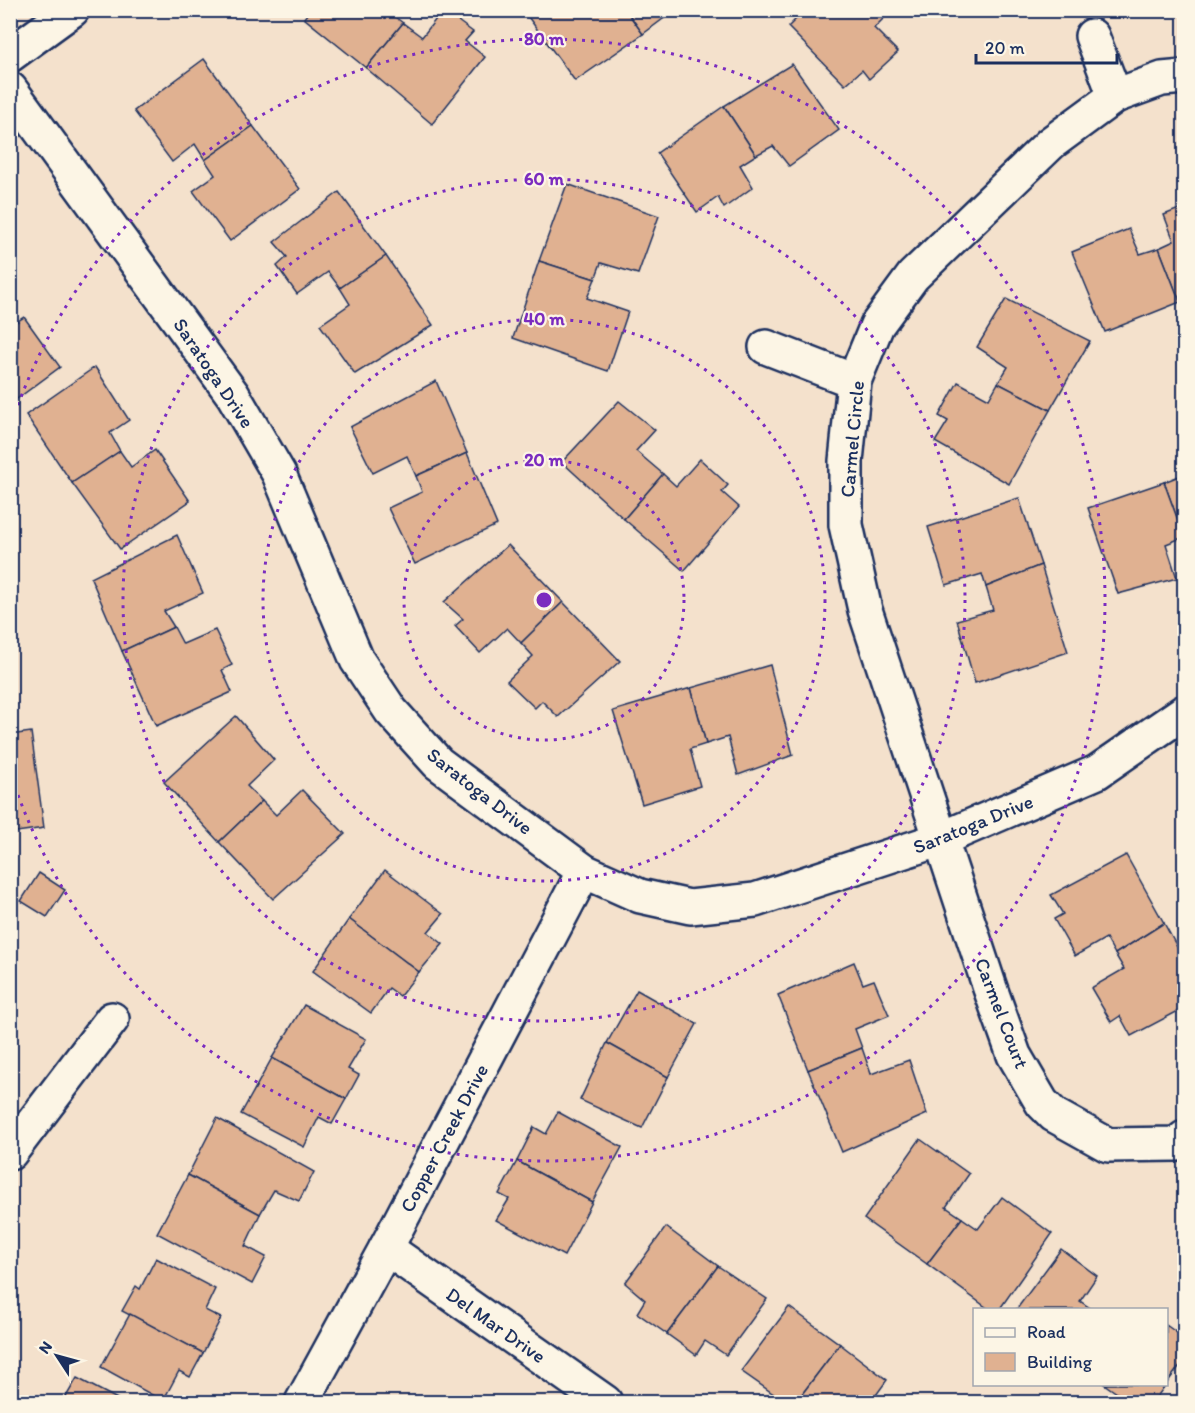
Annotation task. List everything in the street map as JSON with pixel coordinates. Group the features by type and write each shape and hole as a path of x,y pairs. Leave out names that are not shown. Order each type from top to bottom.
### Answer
{"street":[{"path":"10,55 72,10"},
{"path":"1092,36 1115,96"},
{"name":"Carmel Circle","path":"941,839 865,610 846,525 846,461 854,381 877,325 913,276 1051,143 1115,96 1162,79 1185,77"},
{"name":"Saratoga Drive","path":"10,89 233,395 279,474 357,660 391,711 438,763 584,871 640,896 690,907 755,900 941,839 1097,772 1185,712"},
{"path":"766,346 854,381"},
{"name":"Carmel Court","path":"941,839 1014,1055 1041,1103 1054,1115 1108,1145 1178,1144 1185,1138"},
{"name":"Copper Creek Drive","path":"302,1402 387,1248 584,871"},
{"path":"10,1154 112,1019"},
{"name":"Del Mar Drive","path":"387,1248 605,1402"}],"building":[{"path":"310,10 391,10 390,13 403,23 366,68 304,18"},
{"path":"443,10 473,32 465,41 485,57 432,124 366,68 403,23 422,37"},
{"path":"523,10 626,10 643,34 575,81"},
{"path":"626,10 675,10 643,34"},
{"path":"805,10 882,10 887,15 874,28 898,52 869,79 862,70 845,85 788,27"},
{"path":"918,10 937,10 927,19"},
{"path":"204,59 253,126 205,160 195,144 172,162 134,111"},
{"path":"792,64 839,130 789,166 773,146 756,155 724,106"},
{"path":"724,106 756,155 740,165 753,187 724,208 718,197 697,212 657,153"},
{"path":"253,126 300,189 230,241 193,191 215,175 205,160"},
{"path":"567,184 659,216 638,274 601,263 595,279 539,261"},
{"path":"339,192 386,256 340,288 328,272 297,294 277,266 287,257 274,242"},
{"path":"1184,207 1184,300 1180,302 1159,248 1174,241 1164,215"},
{"path":"1129,229 1140,254 1159,248 1180,302 1105,332 1072,252"},
{"path":"386,256 433,325 355,374 320,325 350,304 340,288"},
{"path":"539,261 595,279 587,298 628,312 608,371 513,338"},
{"path":"1006,299 1090,341 1050,410 998,383 1008,367 977,347"},
{"path":"24,317 60,367 10,404 10,326"},
{"path":"95,367 129,420 110,433 120,451 72,483 26,415"},
{"path":"436,381 467,453 416,476 407,456 373,473 350,427"},
{"path":"958,382 989,399 998,383 1050,410 1009,484 935,442 948,421 939,416"},
{"path":"619,401 655,430 636,451 663,474 624,519 562,462"},
{"path":"155,450 190,501 120,549 72,483 120,451 131,467"},
{"path":"467,453 497,525 415,564 388,508 422,492 416,476"},
{"path":"700,459 728,485 722,492 739,507 684,571 624,519 663,474 676,486"},
{"path":"1184,474 1184,537 1164,482"},
{"path":"1164,482 1184,537 1166,544 1177,578 1118,594 1088,508"},
{"path":"1019,498 1041,565 986,587 982,574 946,585 928,527"},
{"path":"177,535 203,593 164,611 174,627 122,651 91,578"},
{"path":"508,545 563,602 521,643 507,628 480,653 455,626 463,619 444,602"},
{"path":"1041,565 1068,652 975,683 957,620 993,610 986,587"},
{"path":"563,602 620,661 558,717 542,701 535,708 507,681 533,656 521,643"},
{"path":"174,627 183,644 215,630 232,665 222,670 232,692 156,726 122,651"},
{"path":"770,665 793,755 738,775 728,737 706,744 691,688"},
{"path":"691,688 706,744 690,749 700,786 642,804 613,711"},
{"path":"236,716 274,760 247,786 262,801 219,842 164,782"},
{"path":"31,732 44,828 10,833 10,735"},
{"path":"302,790 345,834 273,899 219,842 262,801 276,815"},
{"path":"1126,855 1164,923 1115,954 1106,938 1075,956 1054,919 1063,914 1051,895"},
{"path":"385,870 443,914 428,932 443,944 419,972 349,919"},
{"path":"39,873 65,890 47,917 21,901"},
{"path":"349,919 419,972 400,996 389,988 371,1013 313,971"},
{"path":"1164,923 1184,960 1184,1008 1131,1036 1120,1016 1111,1022 1091,988 1124,969 1115,954"},
{"path":"854,962 863,984 874,980 889,1015 855,1029 862,1048 808,1070 778,995"},
{"path":"637,990 697,1024 668,1077 607,1043"},
{"path":"304,1005 366,1039 348,1069 359,1075 346,1099 272,1058"},
{"path":"607,1043 668,1077 642,1128 580,1100"},
{"path":"862,1048 871,1074 909,1060 927,1114 842,1152 808,1070"},
{"path":"272,1058 346,1099 332,1124 319,1117 304,1147 241,1114"},
{"path":"558,1112 622,1147 592,1202 517,1161 534,1127 546,1134"},
{"path":"217,1118 314,1172 299,1201 274,1190 260,1214 188,1175"},
{"path":"920,1139 969,1174 946,1207 962,1218 927,1264 864,1219"},
{"path":"517,1161 592,1202 564,1256 496,1220 509,1199 499,1194"},
{"path":"188,1175 260,1214 245,1246 266,1257 252,1284 157,1233"},
{"path":"1002,1197 1052,1234 1000,1308 987,1308 927,1264 962,1218 978,1229"},
{"path":"666,1227 718,1266 667,1334 637,1313 645,1300 625,1283"},
{"path":"1061,1249 1097,1276 1080,1301 1090,1308 1017,1308"},
{"path":"156,1258 215,1289 205,1310 221,1318 203,1353 122,1311 136,1286 140,1289"},
{"path":"718,1266 767,1299 726,1355 705,1341 696,1355 667,1334"},
{"path":"789,1307 840,1344 796,1402 785,1402 741,1371"},
{"path":"130,1314 203,1353 190,1377 179,1371 163,1401 101,1367"},
{"path":"1168,1326 1184,1338 1184,1360 1168,1382"},
{"path":"840,1344 887,1380 871,1402 796,1402"},
{"path":"77,1378 123,1402 63,1402"},
{"path":"1107,1386 1165,1386 1153,1402 1130,1402"}]}
